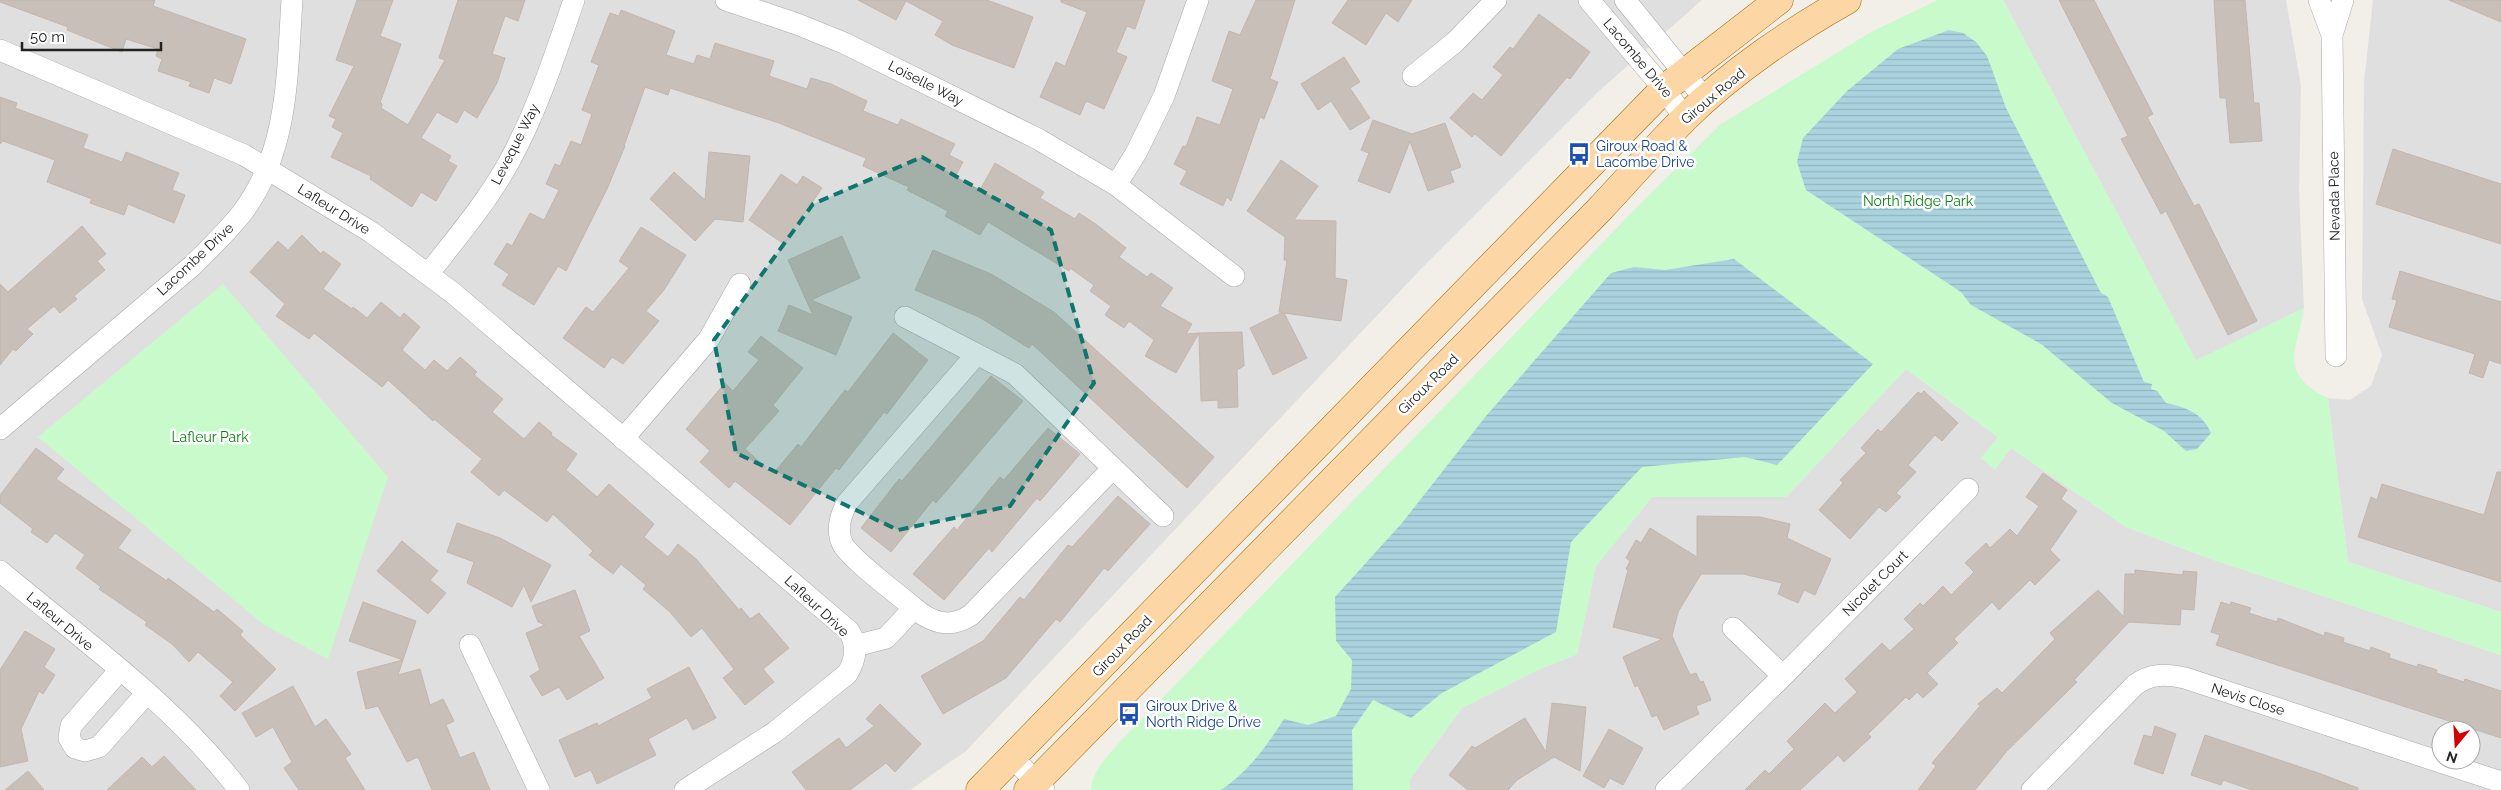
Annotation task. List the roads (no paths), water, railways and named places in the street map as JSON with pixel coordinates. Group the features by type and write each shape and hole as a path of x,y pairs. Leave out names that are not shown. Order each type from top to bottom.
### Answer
{"main road":[{"name":"Giroux Road","path":"980,790 1664,89 1684,71 1779,0"},
{"name":"Giroux Road","path":"1036,787 1599,210 1685,118 1705,99 1794,32 1847,0"}],"street":[{"name":"Lacombe Drive","path":"0,429 192,266 219,239 250,201 267,168 280,130 284,110 292,0"},
{"name":"Leveque Way","path":"429,274 475,214 508,163 544,88 574,0"},
{"name":"Loiselle Way","path":"726,0 811,29 865,53 1038,139 1116,185 1234,276"},
{"path":"1116,185 1136,153 1164,96 1198,0"},
{"path":"1413,76 1455,42 1496,0"},
{"name":"Lacombe Drive","path":"1589,0 1664,89 1685,118"},
{"name":"Lacombe Drive","path":"1625,0 1705,99"},
{"name":"Nevada Place","path":"2319,0 2332,36"},
{"name":"Nevada Place","path":"2336,356 2332,36 2343,0"},
{"name":"Lafleur Drive","path":"0,50 244,155 372,232 429,274 849,631 855,646 853,663 838,682 775,732 684,790"},
{"path":"623,439 709,339 740,284"},
{"path":"905,317 1015,374 1163,516"},
{"path":"976,354 847,503 840,520 841,538 848,551 914,608 925,617 948,624 964,620 1113,468"},
{"name":"Nicolet Court","path":"1666,790 1783,676 1968,489"},
{"name":"Lafleur Drive","path":"0,571 146,694 189,733 239,790"},
{"path":"855,646 886,638 914,608"},
{"path":"1733,628 1783,676"},
{"path":"470,645 539,790"},
{"path":"119,671 71,726 69,738 75,748 85,751 100,747 146,694"},
{"name":"Nevis Close","path":"2032,790 2135,685 2152,676 2162,675 2185,678 2501,782"},
{"path":"1013,758 1036,787"}],"water":[{"path":"1949,30 1963,33 1976,42 1987,56 2006,108 2101,293 2108,297 2144,382 2152,384 2151,389 2157,391 2166,403 2193,412 2208,426 2211,433 2197,449 2186,451 2164,431 2112,403 2041,344 1971,305 1961,292 1806,190 1797,162 1803,138 1847,91 1898,49"},
{"path":"1734,259 1873,364 1777,465 1745,457 1642,467 1571,542 1556,632 1442,693 1411,718 1373,700 1352,730 1353,790 1221,790 1240,775 1256,758 1284,719 1308,725 1336,716 1351,689 1352,660 1336,641 1335,597 1402,523 1486,416 1611,273 1634,267 1665,270"}],"place":[{"name":"Giroux Road & Lacombe Drive","path":"1579,154"},
{"name":"Giroux Drive & North Ridge Drive","path":"1129,714"}],"park label":[{"name":"North Ridge Park","path":"1918,201"},
{"name":"Lafleur Park","path":"210,437"}]}
